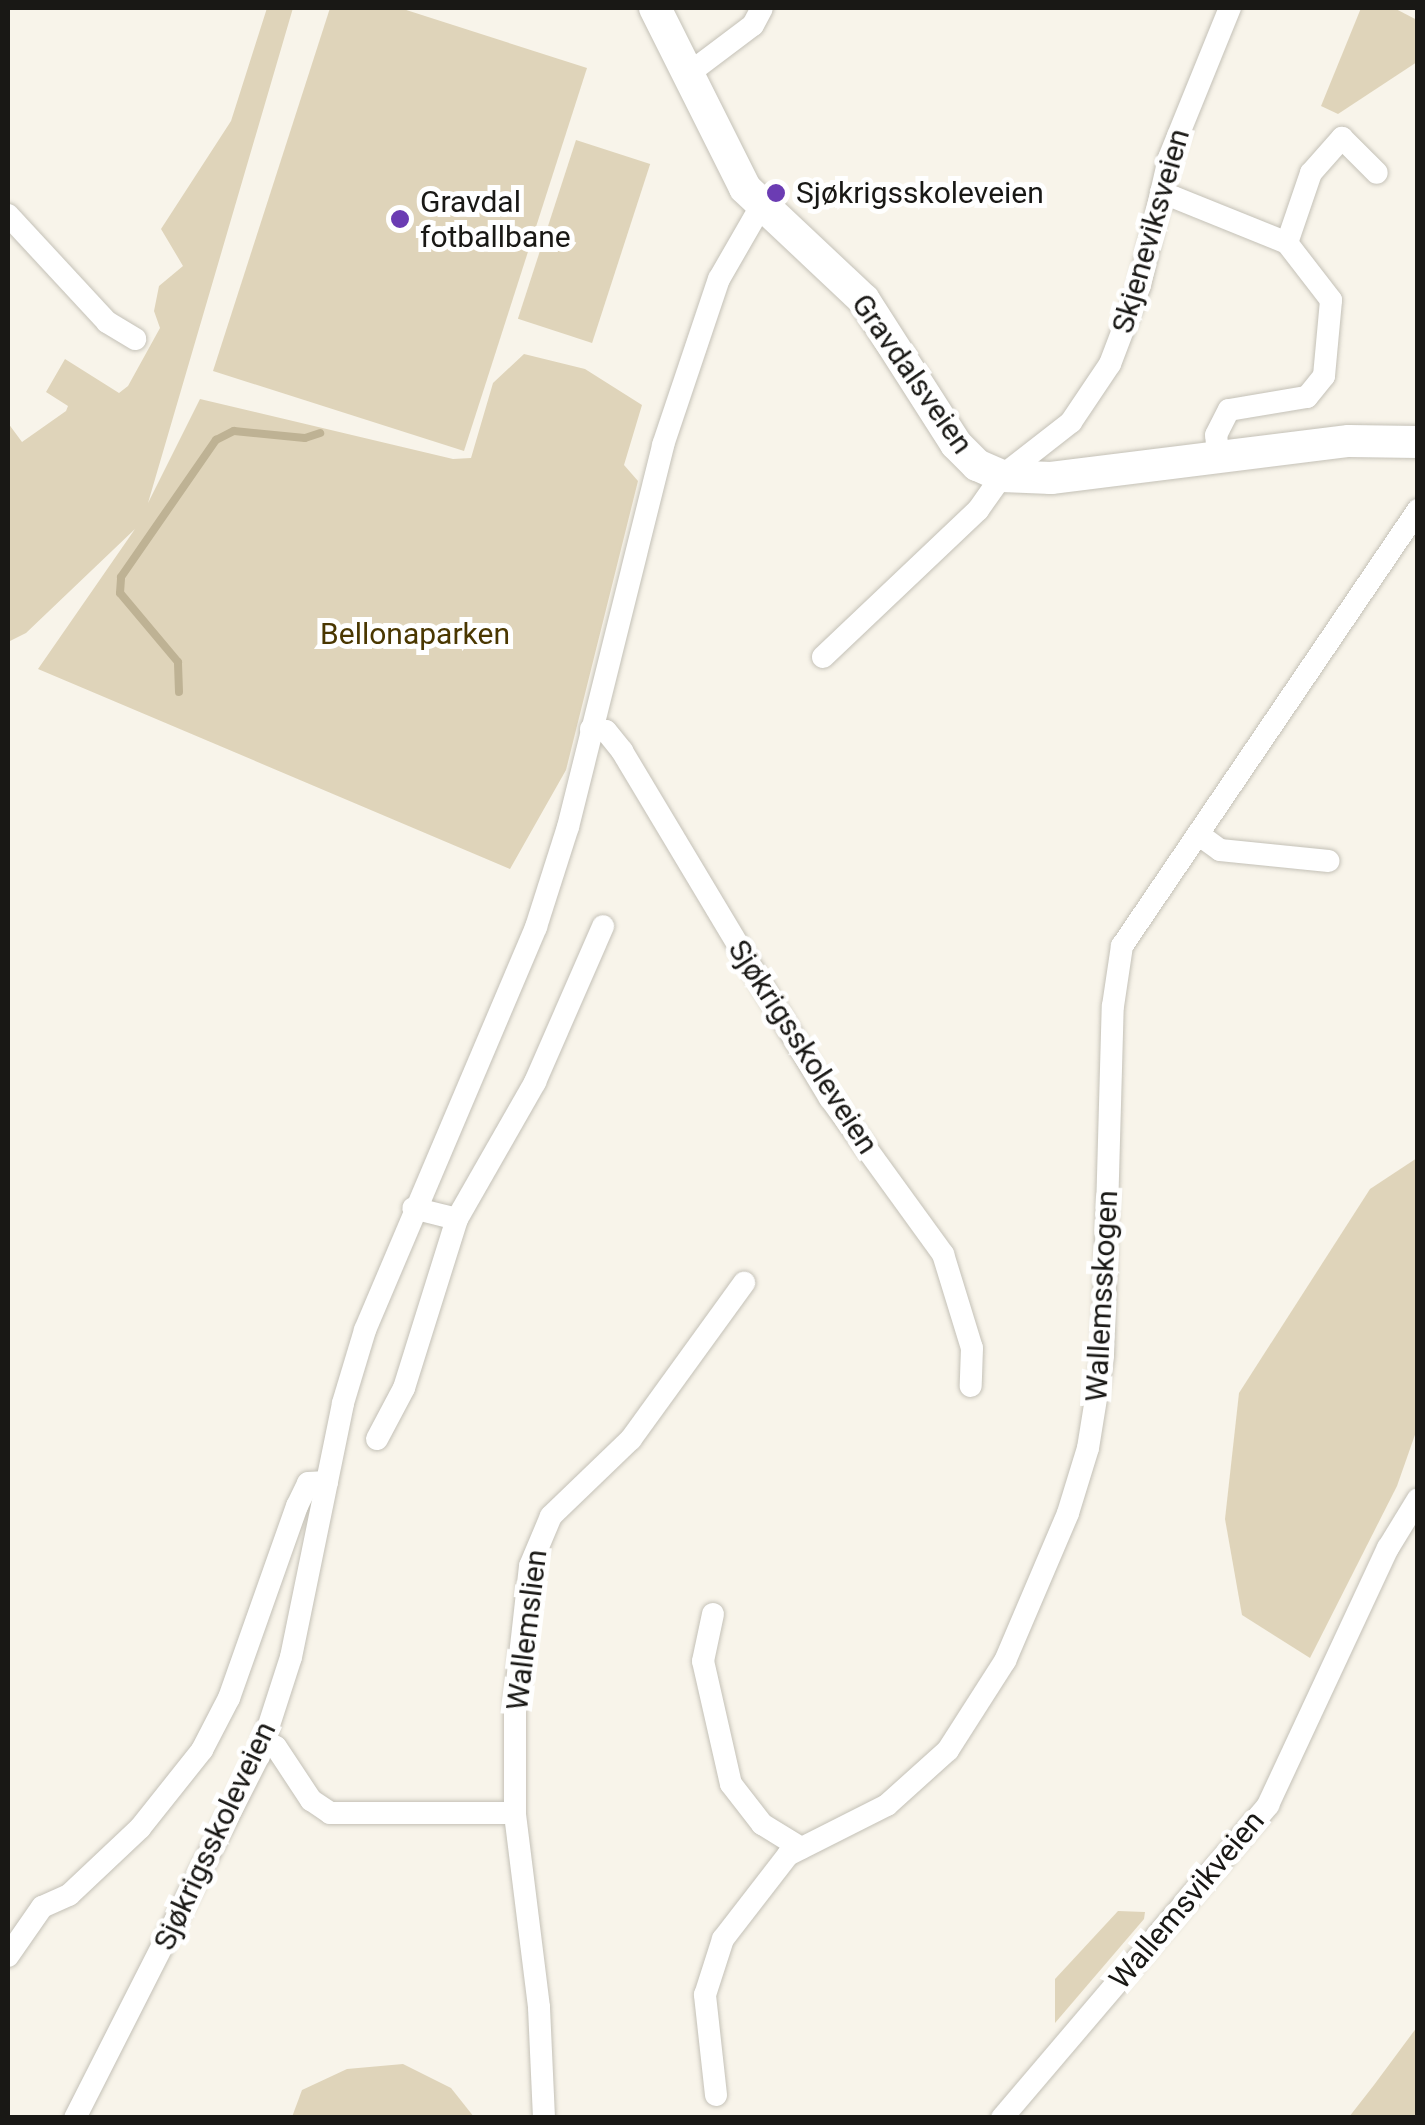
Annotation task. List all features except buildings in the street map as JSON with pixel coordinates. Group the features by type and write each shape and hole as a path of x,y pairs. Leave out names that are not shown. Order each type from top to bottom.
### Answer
{"main road":[{"name":"Gravdalsveien","path":"655,8 728,158 761,206 864,300 956,444 977,465 1002,476 1086,475 1350,441 1418,442"}],"street":[{"path":"688,74 753,25 762,8"},
{"name":"Skjeneviksveien","path":"1002,476 1072,422 1110,364 1140,285 1161,192 1186,108 1230,8"},
{"path":"1287,242 1301,191 1336,139 1348,141 1377,173"},
{"path":"1161,192 1287,242 1331,300 1324,376 1307,397 1229,410 1216,436 1218,456"},
{"name":"Sjøkrigsskoleveien","path":"74,2118 264,1742 291,1657 327,1482 365,1330 412,1208 536,927 591,729 633,550 700,330 718,279 761,206"},
{"path":"8,215 106,322 135,338"},
{"name":"Gravdalsveien","path":"822,658 978,510 1002,476"},
{"name":"Wallemsskogen","path":"716,2095 705,1995 711,1966 743,1908 801,1848 887,1805 938,1761 986,1696 1043,1578 1078,1480 1100,1384 1114,973 1132,927 1418,510"},
{"name":"Sjøkrigsskoleveien","path":"591,729 606,732 622,751 830,1098 942,1254 972,1348 971,1386"},
{"path":"1198,834 1220,850 1328,861"},
{"path":"377,1439 404,1388 457,1219 542,1067 603,926"},
{"path":"412,1208 457,1219"},
{"name":"Wallemslien","path":"544,2118 538,2007 515,1813 515,1700 538,1536 550,1516 631,1440 744,1282"},
{"name":"Sjøkrigsskoleveien","path":"8,1956 42,1907 69,1895 140,1828 202,1750 229,1698 297,1506 308,1483 327,1482"},
{"name":"Wallemsvikveien","path":"1002,2118 1268,1806 1388,1548 1418,1499"},
{"path":"714,1614 703,1660 731,1784 762,1824 801,1848"},
{"path":"264,1742 276,1747 310,1800 330,1812 515,1813"}],"green space":[{"name":"Bellonaparken","path":"267,8 293,8 148,503 200,399 453,459 471,458 493,383 524,354 585,369 642,405 624,465 638,481 566,770 510,869 38,669 135,529 26,633 8,642 8,423 22,442 66,411 68,406 46,392 65,359 119,393 128,386 160,328 154,311 159,286 183,266 161,229 231,121"},
{"name":"Gravdal fotballbane","path":"330,8 400,8 587,68 464,451 213,371"},
{"path":"1361,8 1394,8 1417,20 1417,62 1338,114 1321,106"},
{"path":"576,140 650,164 592,343 518,319"},
{"path":"1417,1158 1417,1429 1397,1486 1310,1658 1242,1615 1225,1519 1239,1393 1370,1189"},
{"path":"1118,1911 1145,1912 1144,1919 1055,2023 1055,1979"},
{"path":"1417,2027 1417,2117 1349,2117 1374,2085"},
{"path":"403,2064 451,2088 474,2117 292,2117 302,2090 347,2069"}],"waterway":[{"path":"179,692 178,662 120,593 121,577 216,440 234,431 305,438 320,433"}],"place":[{"name":"Sjøkrigsskoleveien","path":"776,193"},
{"name":"Gravdal fotballbane","path":"400,219"}]}
